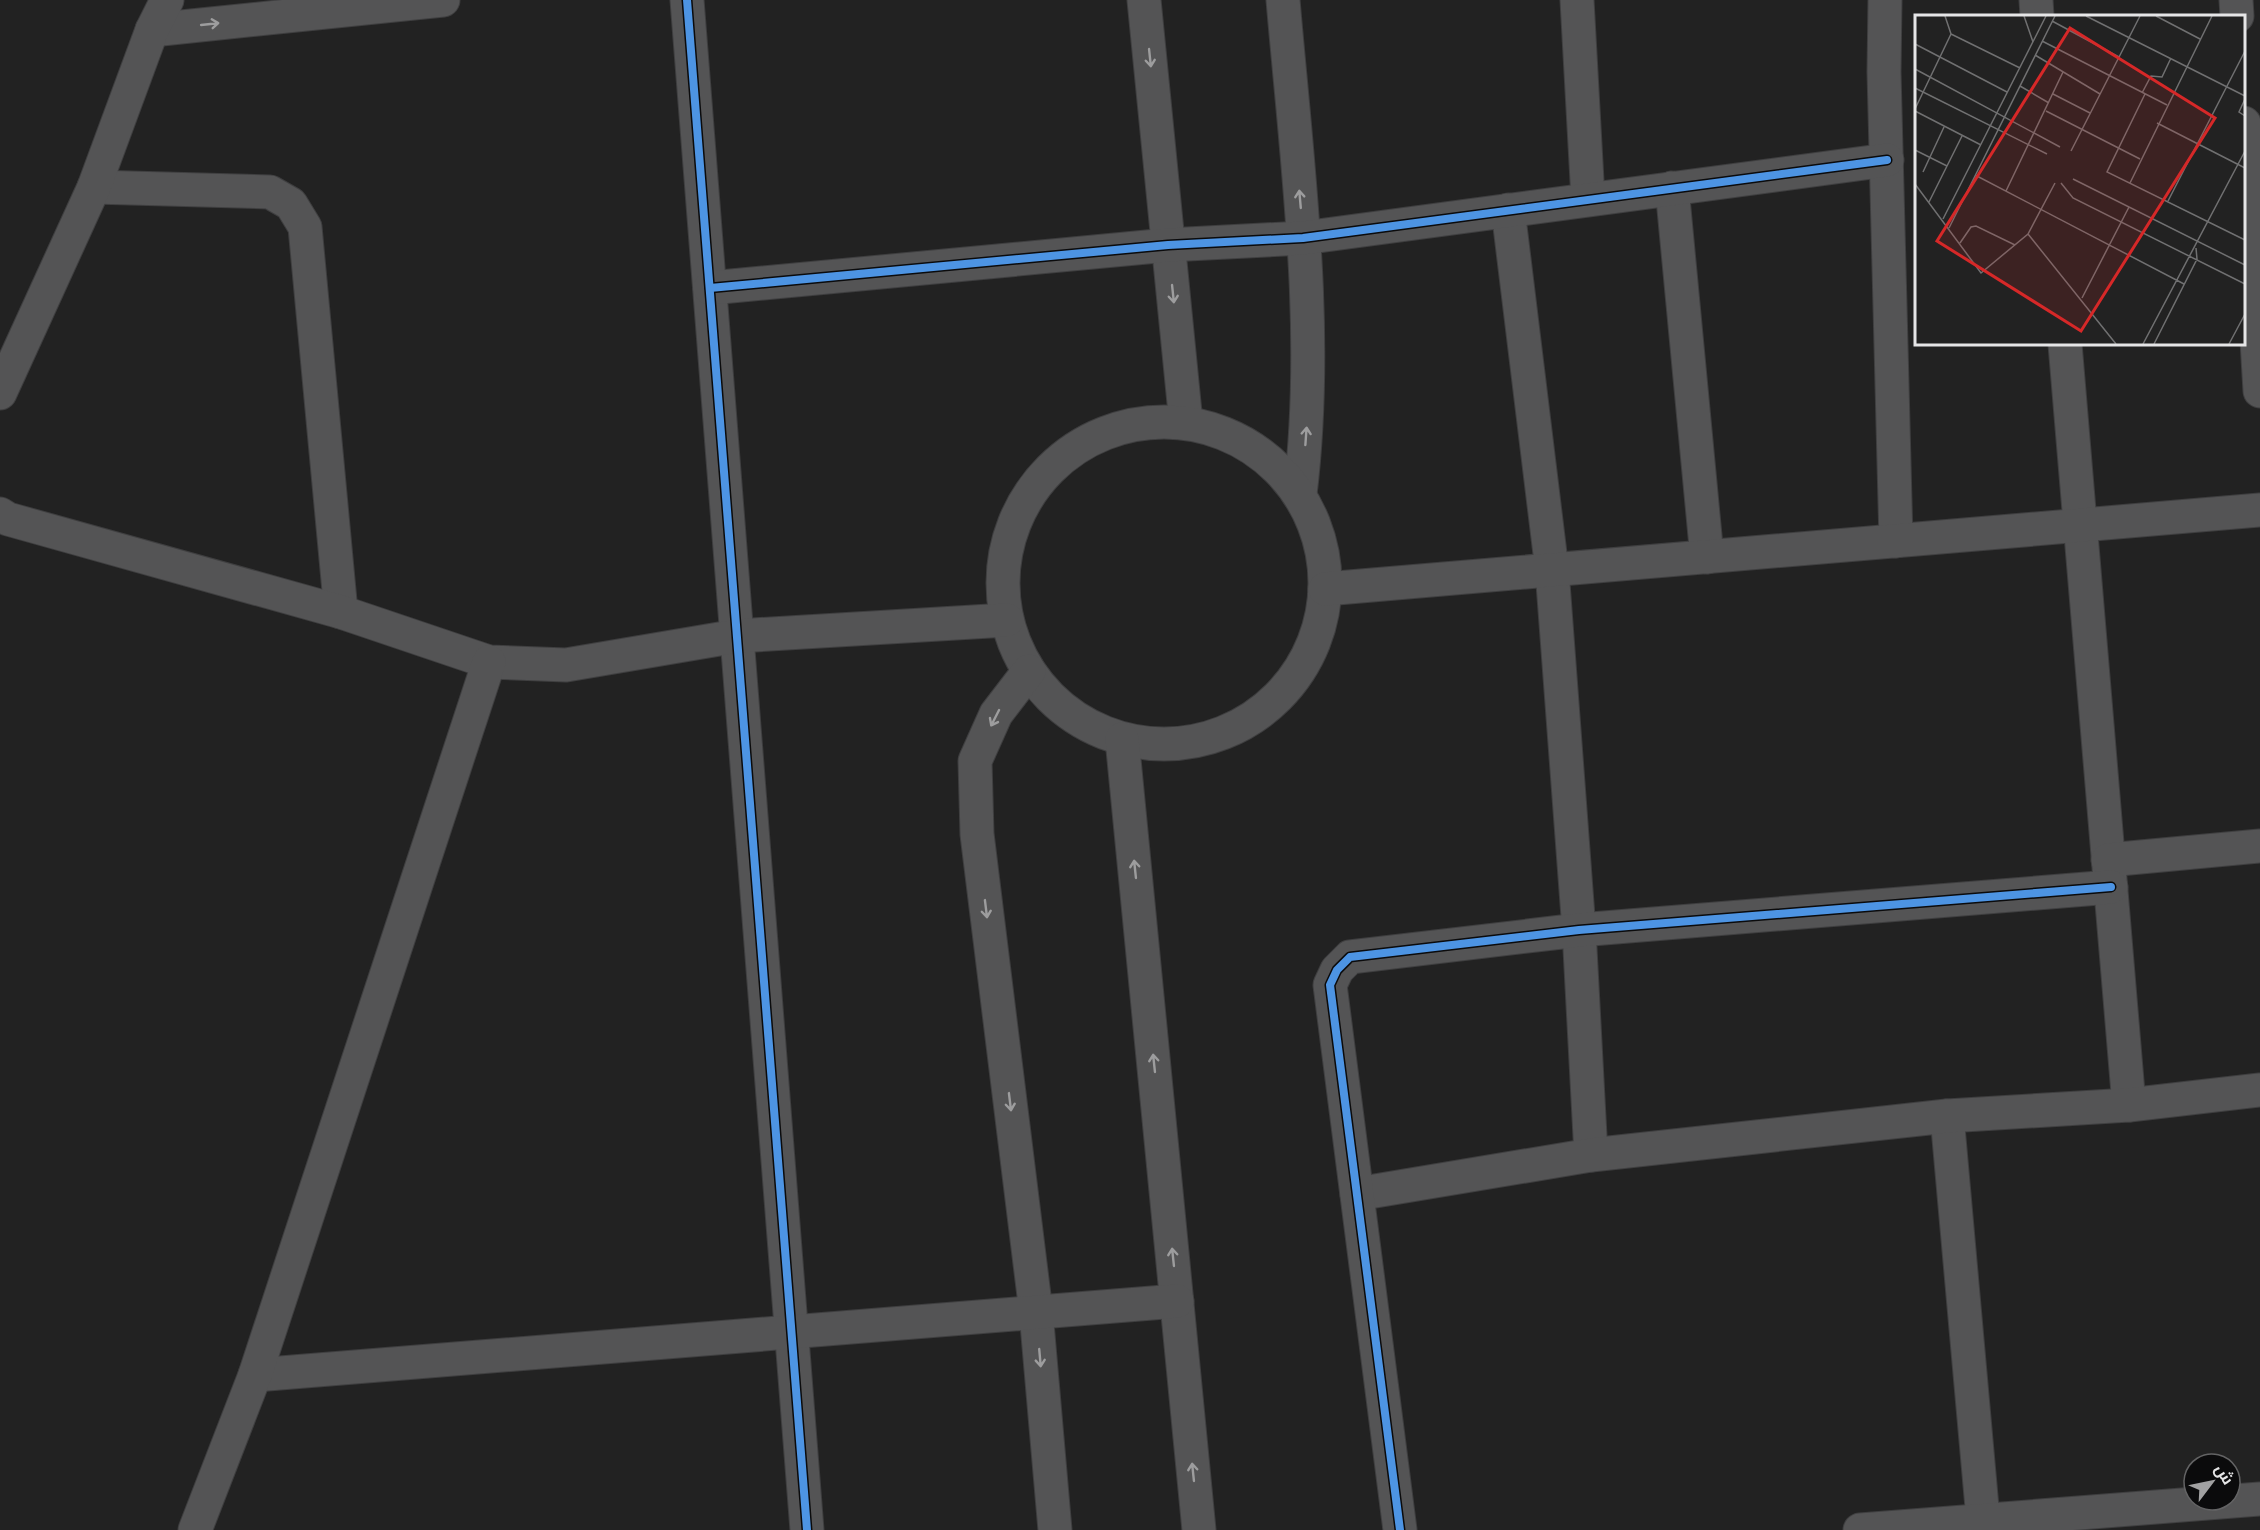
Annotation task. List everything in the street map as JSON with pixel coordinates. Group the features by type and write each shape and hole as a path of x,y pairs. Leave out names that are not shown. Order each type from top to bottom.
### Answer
{"street":[{"path":"0,393 94,187 152,30 166,0"},
{"path":"152,30 443,0"},
{"path":"687,0 807,1530"},
{"path":"1144,0 1186,423"},
{"path":"1283,0 1303,238 1307,434 1300,494"},
{"path":"1577,0 1588,199"},
{"path":"1885,0 1896,541"},
{"path":"2036,0 2037,15"},
{"path":"2236,0 2237,15"},
{"path":"2245,140 2260,391"},
{"path":"710,288 1168,245 1303,238 1887,160"},
{"path":"94,187 270,192 291,204 305,227 341,612"},
{"path":"1672,188 1707,557"},
{"path":"1508,210 1552,570 1579,930 1591,1155"},
{"path":"2065,345 2129,1104"},
{"path":"1168,420 1206,426 1243,441 1274,464 1300,494 1317,529 1325,567 1324,606 1314,644 1295,678 1269,706 1237,728 1200,741 1161,745 1122,739 1086,724 1054,701 1029,671 1007,620 1003,598 1004,559 1014,521 1033,487 1060,459 1092,437 1129,424 1168,420"},
{"path":"1325,589 2260,510"},
{"path":"0,514 20,522 341,612 489,663 566,665 737,636 1007,620"},
{"path":"195,1530 255,1375 489,663"},
{"path":"1029,671 996,714 975,761 977,834 1036,1312 1054,1530"},
{"path":"1122,739 1199,1530"},
{"path":"1400,1530 1330,985 1337,970 1350,957 1579,930 2110,874 2260,846"},
{"path":"1357,1194 1591,1155 1947,1116 2129,1104 2260,1090"},
{"path":"1947,1116 1983,1525"},
{"path":"255,1375 1177,1301"},
{"path":"1860,1530 1983,1525 2260,1499"}],"cycle path":[{"path":"687,0 807,1530"},
{"path":"710,288 1168,245 1303,238 1887,160"},
{"path":"1400,1530 1330,985 1337,970 1350,957 1579,930 2111,887"}]}
